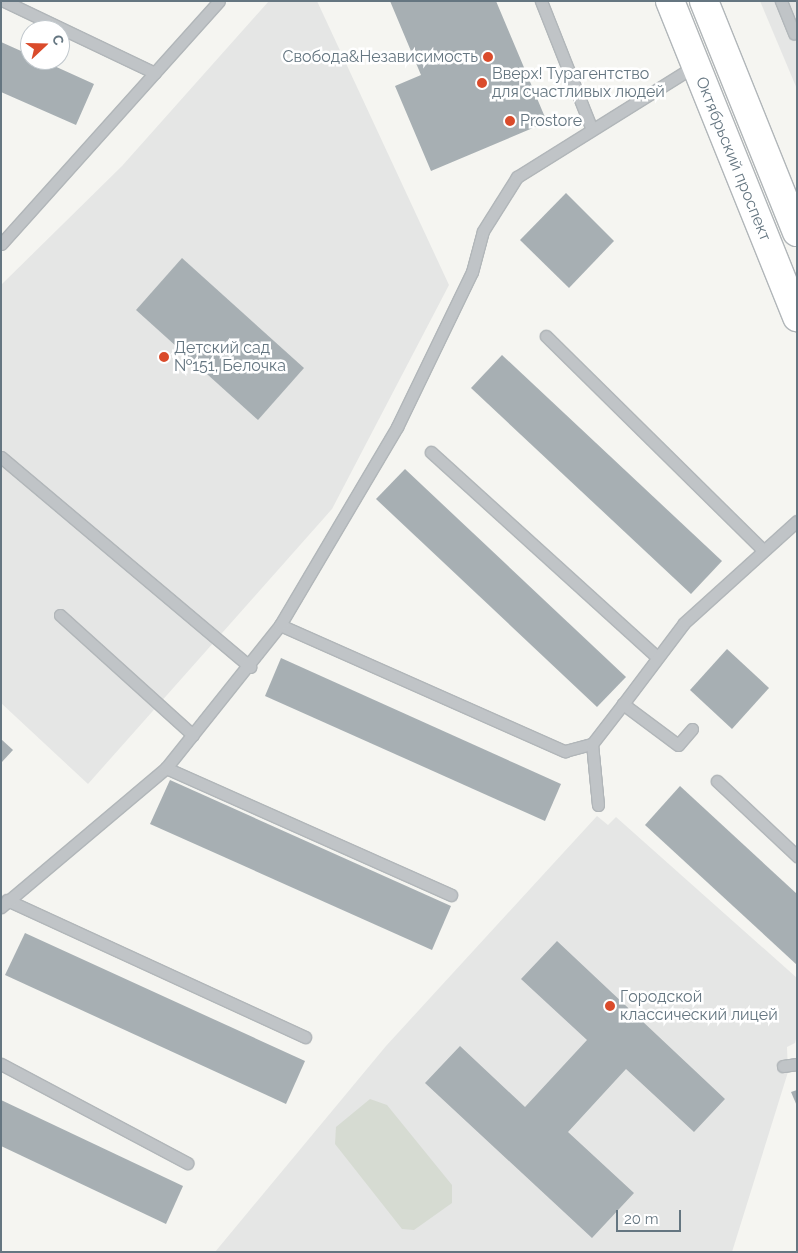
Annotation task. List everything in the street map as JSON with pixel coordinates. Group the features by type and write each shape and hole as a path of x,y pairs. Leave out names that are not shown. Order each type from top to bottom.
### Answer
{"main road":[{"name":"Октябрьский проспект","path":"670,1 797,317"},
{"name":"Октябрьский проспект","path":"704,1 797,232"}],"lane":[{"path":"4,1 155,72"},
{"path":"1,244 219,1"},
{"path":"541,1 591,127"},
{"path":"781,1 794,34"},
{"path":"305,1037 4,904 166,768 250,667 280,625 397,427 472,272 483,231 517,177 591,127 696,65"},
{"path":"1,226 13,231"},
{"path":"546,336 762,549"},
{"path":"431,452 657,657"},
{"path":"1,457 250,667"},
{"path":"280,625 565,751 592,744 684,623 762,549 797,521"},
{"path":"60,615 193,735"},
{"path":"623,704 678,745 692,729"},
{"path":"592,744 598,805"},
{"path":"166,768 451,895"},
{"path":"717,781 797,856"},
{"path":"1,1064 187,1163"},
{"path":"783,1066 797,1064"}],"shaded area":[{"path":"269,1 317,1 449,285 332,509 88,784 1,703 1,285 122,166"},
{"path":"760,1 797,1 797,89"},
{"name":"Городской классический лицей","path":"597,816 608,825 616,817 797,978 797,1035 795,1043 787,1047 788,1072 732,1252 215,1252 386,1046"},
{"path":"370,1099 387,1105 452,1185 452,1203 414,1230 402,1229 335,1144 336,1127"}],"building":[{"path":"390,1 496,1 547,122 431,171 395,86 421,75"},
{"path":"1,42 20,51 20,70 63,70 94,84 76,125 1,92"},
{"path":"566,193 614,241 569,288 520,240"},
{"path":"182,258 304,368 258,420 136,310"},
{"path":"502,355 722,561 691,594 471,388"},
{"path":"405,469 626,677 597,707 376,499"},
{"path":"727,649 769,688 732,729 690,690"},
{"path":"281,658 561,784 545,821 265,696"},
{"path":"1,739 13,750 1,763"},
{"path":"170,780 451,906 432,950 150,824"},
{"path":"680,786 797,894 797,965 645,825"},
{"path":"25,933 305,1061 286,1104 5,975"},
{"name":"Городской классический лицей","path":"557,941 725,1099 694,1132 626,1069 568,1132 634,1193 592,1238 425,1083 460,1046 525,1107 587,1040 521,979"},
{"path":"797,1090 797,1106 791,1092"},
{"path":"1,1100 183,1186 166,1224 1,1146"}],"place":[{"name":"Свобода&Независимость","path":"488,57"},
{"name":"Вверх! Турагентство для счастливых людей","path":"482,83"},
{"name":"Prostore","path":"510,121"},
{"name":"Детский сад №151, Белочка","path":"164,357"},
{"name":"Городской классический лицей","path":"610,1006"}]}
